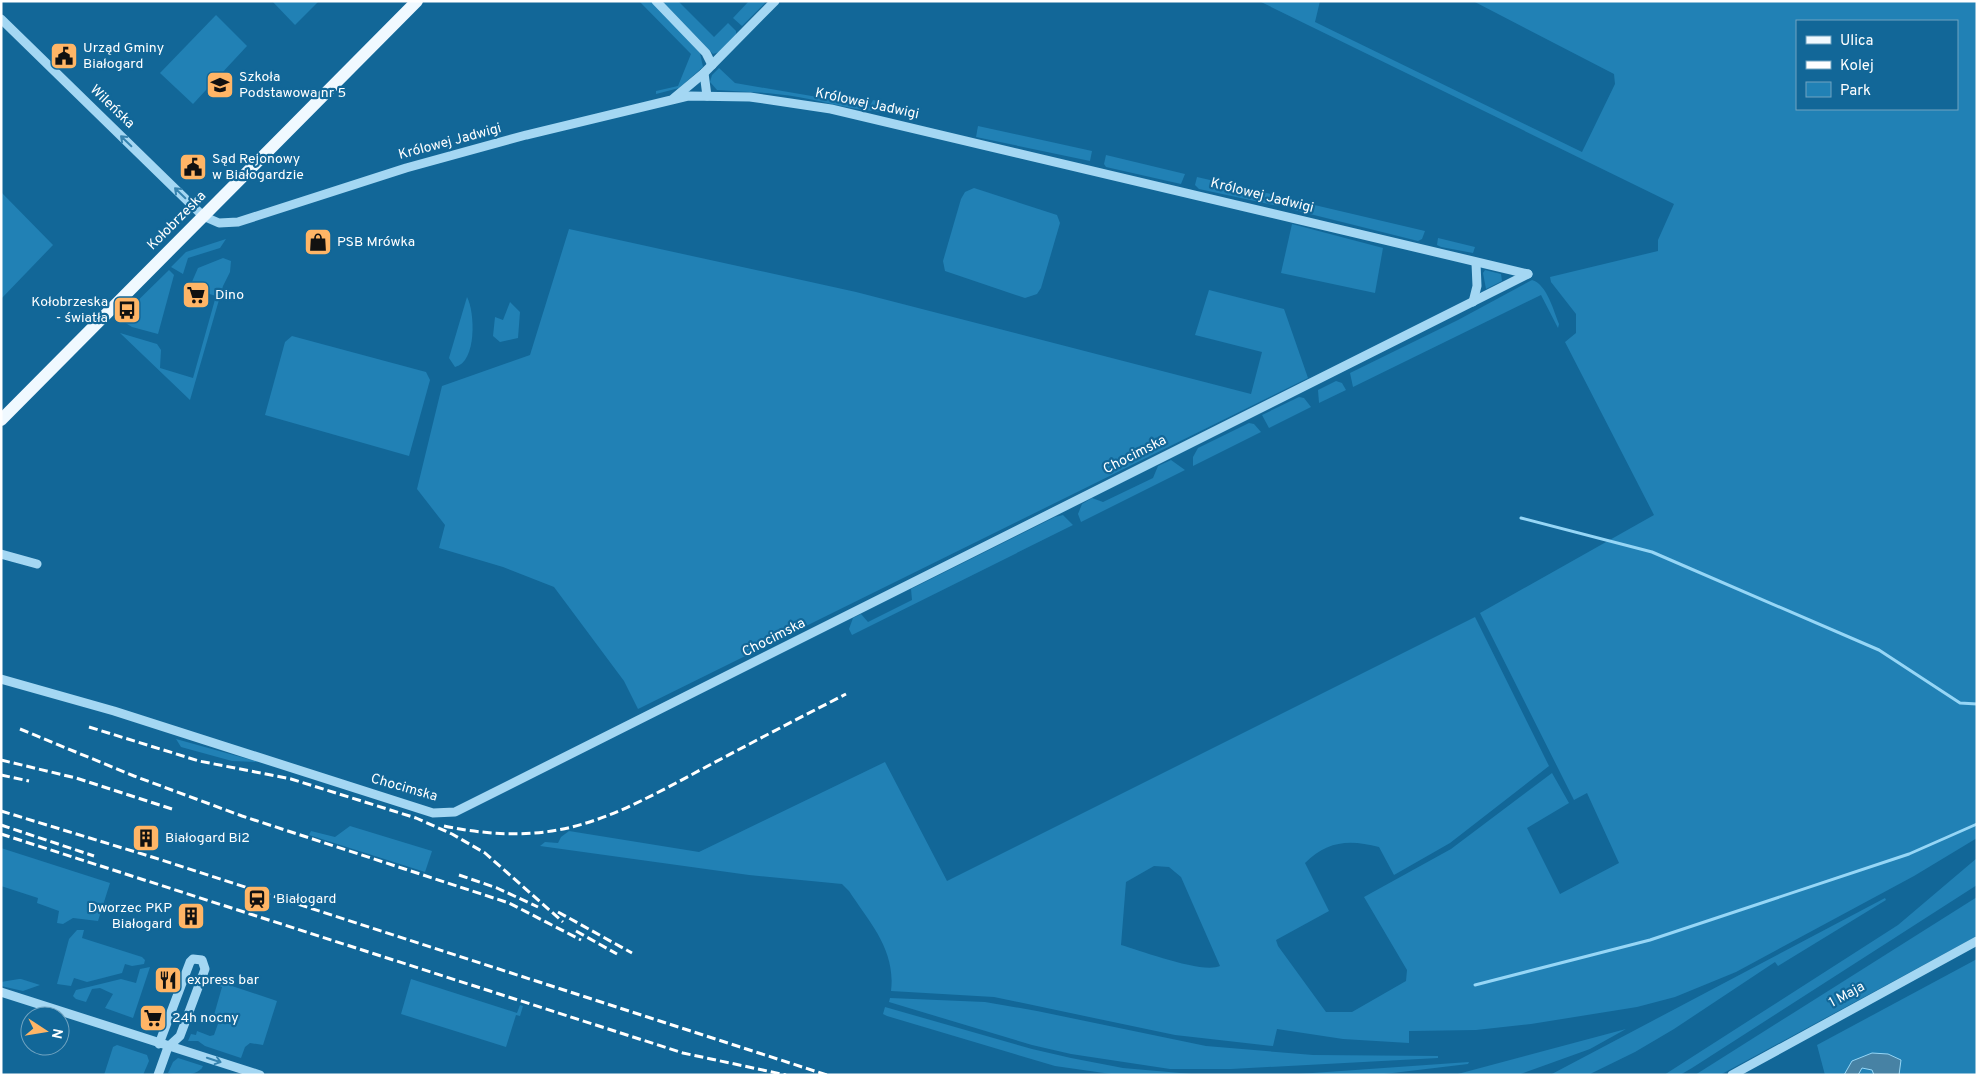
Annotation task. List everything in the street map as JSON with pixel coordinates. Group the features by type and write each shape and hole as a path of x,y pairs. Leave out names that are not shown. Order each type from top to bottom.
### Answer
{"main road":[{"name":"Kołobrzeska","path":"1,420 418,1"}],"street":[{"path":"656,1 706,53 712,65"},
{"path":"671,100 704,73 775,1"},
{"name":"Wileńska","path":"1,18 203,216"},
{"path":"704,73 707,96"},
{"name":"Królowej Jadwigi","path":"203,216 216,222 238,222 406,168 526,135 671,100 707,96 758,98 831,109 1528,274"},
{"path":"1473,302 1477,286 1476,263"},
{"name":"Chocimska","path":"1,679 123,714 433,813 455,812 1528,274"},
{"path":"1,554 38,564"},
{"name":"1 Maja","path":"1732,1075 1977,941"},
{"path":"158,1075 168,1047 180,1036 205,969 202,960 193,959 190,962 159,1044"},
{"path":"1,992 260,1075"}],"green space":[{"path":"272,1 319,1 295,25"},
{"path":"639,1 652,1 700,53 703,67 679,88 656,94 656,91 678,86 691,54"},
{"path":"662,1 678,1 714,37 728,23 736,31 736,34 719,52 713,54"},
{"path":"749,1 763,1 765,3 742,26 733,18"},
{"path":"1259,1 1320,1 1315,22 1582,152 1615,84 1614,74 1473,1 1977,1 1977,838 1914,876 1736,972 1675,997 1637,1007 1531,1024 1476,1030 1409,1031 1409,1043 1343,1039 1277,1029 1273,1046 1175,1035 994,997 891,991 889,963 880,938 849,891 842,884 749,875 540,846 545,842 558,843 561,837 569,831 699,852 885,762 947,881 1475,617 1549,766 1450,843 1394,875 1379,847 1368,844 1348,843 1330,846 1305,863 1329,911 1276,940 1278,946 1326,1012 1352,1012 1406,981 1407,970 1364,897 1451,849 1552,773 1569,803 1527,828 1560,894 1619,863 1587,793 1574,800 1480,613 1654,515 1565,342 1576,333 1576,314 1551,282 1550,277 1658,251 1658,240 1674,204","holes":["1154,866 1169,867 1181,877 1220,966 1211,968 1200,967 1121,945 1126,882"]},
{"path":"216,15 247,46 193,104 160,73"},
{"path":"719,68 735,83 870,106 873,100 892,104 886,112 853,108 788,95 717,90 710,82 712,75"},
{"path":"978,126 1092,151 1090,161 976,137"},
{"path":"1106,155 1185,174 1181,184 1106,167 1104,164"},
{"path":"1197,177 1280,196 1278,206 1199,189 1195,185"},
{"path":"974,188 1057,215 1060,223 1041,288 1037,294 1025,298 945,271 943,261 961,199 965,192"},
{"path":"1,192 53,245 1,299"},
{"path":"1289,199 1425,231 1422,239 1418,241 1294,210 1287,207"},
{"path":"1292,224 1383,248 1375,293 1281,273"},
{"path":"569,229 856,292 1251,394 1262,352 1195,335 1209,290 1284,309 1308,378 638,709 624,681 554,587 503,567 439,548 445,525 417,489 442,386 530,355"},
{"path":"1438,238 1475,247 1473,253 1441,247 1437,245"},
{"path":"226,239 220,248 188,258 183,274 171,267 186,252"},
{"path":"223,258 231,261 230,272 223,286 190,400 120,333 157,344 161,350 160,368 193,378 216,296 197,290 198,286 191,284 198,268"},
{"path":"169,270 174,275 158,334 132,327 119,319"},
{"path":"1485,270 1501,274 1502,281 1486,289 1483,273"},
{"path":"1532,280 1542,287 1546,293 1559,324 1558,328 1541,295 1353,387 1350,373 1458,320"},
{"path":"467,297 473,324 471,347 462,363 455,367 449,358"},
{"path":"510,302 520,312 518,338 500,342 493,336 495,317 503,320"},
{"path":"292,336 426,372 430,380 409,456 265,415 285,342"},
{"path":"1336,381 1342,383 1346,390 1319,403 1318,390"},
{"path":"1299,397 1304,398 1311,407 1269,428 1262,415"},
{"path":"1249,423 1254,424 1261,432 1193,466 1193,457 1198,448"},
{"path":"1171,460 1185,470 1081,522 1078,514 1082,504 1092,498 1103,502 1153,478 1158,466"},
{"path":"1063,515 1073,525 852,635 849,629 853,618 861,614 868,622 912,600 911,589 1055,517"},
{"path":"176,739 259,762 232,761 181,747"},
{"path":"350,826 432,851 425,872 309,835 311,831 335,837"},
{"path":"1,848 110,883 98,921 73,918 63,924 57,923 59,911 37,903 38,898 1,886"},
{"path":"1977,858 1977,885 1692,1068 1680,1075 1664,1075 1898,925"},
{"path":"1977,897 1977,936 1720,1075 1695,1075"},
{"path":"1885,898 1886,900 1778,966 1775,962 1674,1029 1635,1052 1588,1075 1550,1075"},
{"path":"77,930 84,930 82,938 142,957 145,960 144,964 132,966 125,964 122,973 87,982 74,978 71,986 57,984 69,939"},
{"path":"1977,959 1977,1075 1825,1075 1817,1045"},
{"path":"150,967 133,1018 105,1008 113,994 100,988 92,989 86,1002 73,996 76,990 121,979 136,983 140,969"},
{"path":"21,979 40,985 23,991 1,986 1,982"},
{"path":"411,979 517,1013 520,1005 523,1006 520,1016 516,1015 506,1047 401,1014"},
{"path":"214,980 277,1001 263,1045 250,1043 245,1047 241,1058 205,1046 198,1041 188,1041 191,1034 196,1035 197,1031 210,1036 214,1035 220,1018 214,1015 222,987 211,983"},
{"path":"890,998 985,1002 1206,1046 1313,1055 1438,1056 1438,1058 1231,1069 1170,1069 1071,1054 1032,1045 889,1002"},
{"path":"885,1007 1032,1049 1071,1058 1123,1068 1203,1075 1118,1075 1055,1066 887,1016 883,1014"},
{"path":"1626,1029 1590,1049 1518,1075 1454,1075"},
{"path":"117,1045 147,1055 149,1061 143,1075 104,1075 113,1047"},
{"path":"178,1058 203,1066 197,1072 183,1075 168,1073 173,1062"},
{"path":"1469,1062 1468,1064 1376,1075 1284,1075"}],"shaded area":[{"path":"1872,1053 1888,1054 1901,1060 1899,1075 1874,1075 1872,1070 1862,1068 1858,1075 1844,1075 1852,1061"}],"waterway":[{"path":"1521,518 1652,552 1879,650 1960,703 1977,704"},
{"path":"1475,985 1650,940 1909,854 1977,824"}],"railway":[{"path":"444,826 483,832 519,834 550,831 580,825 610,815 639,802 846,694"},
{"path":"89,727 199,761 291,779 416,818 452,834 485,853 563,922"},
{"path":"20,729 134,776 242,816 509,903 581,940"},
{"path":"1,760 76,778 172,809"},
{"path":"1,775 29,781"},
{"path":"1,811 152,857 827,1075"},
{"path":"1,825 94,856"},
{"path":"1,834 683,1053 786,1075"},
{"path":"459,875 497,888 538,907"},
{"path":"558,912 632,953"},
{"path":"576,931 617,954"}],"place":[{"name":"Urząd Gminy Białogard","path":"64,56"},
{"name":"Szkoła Podstawowa nr 5","path":"220,85"},
{"name":"Sąd Rejonowy w Białogardzie","path":"193,167"},
{"name":"PSB Mrówka","path":"318,242"},
{"name":"Dino","path":"196,295"},
{"name":"Kołobrzeska - światła","path":"127,310"},
{"name":"Białogard Bi2","path":"146,838"},
{"name":"Białogard","path":"257,899"},
{"name":"Dworzec PKP Białogard","path":"191,916"},
{"name":"express bar","path":"168,980"},
{"name":"24h nocny","path":"153,1018"}]}
